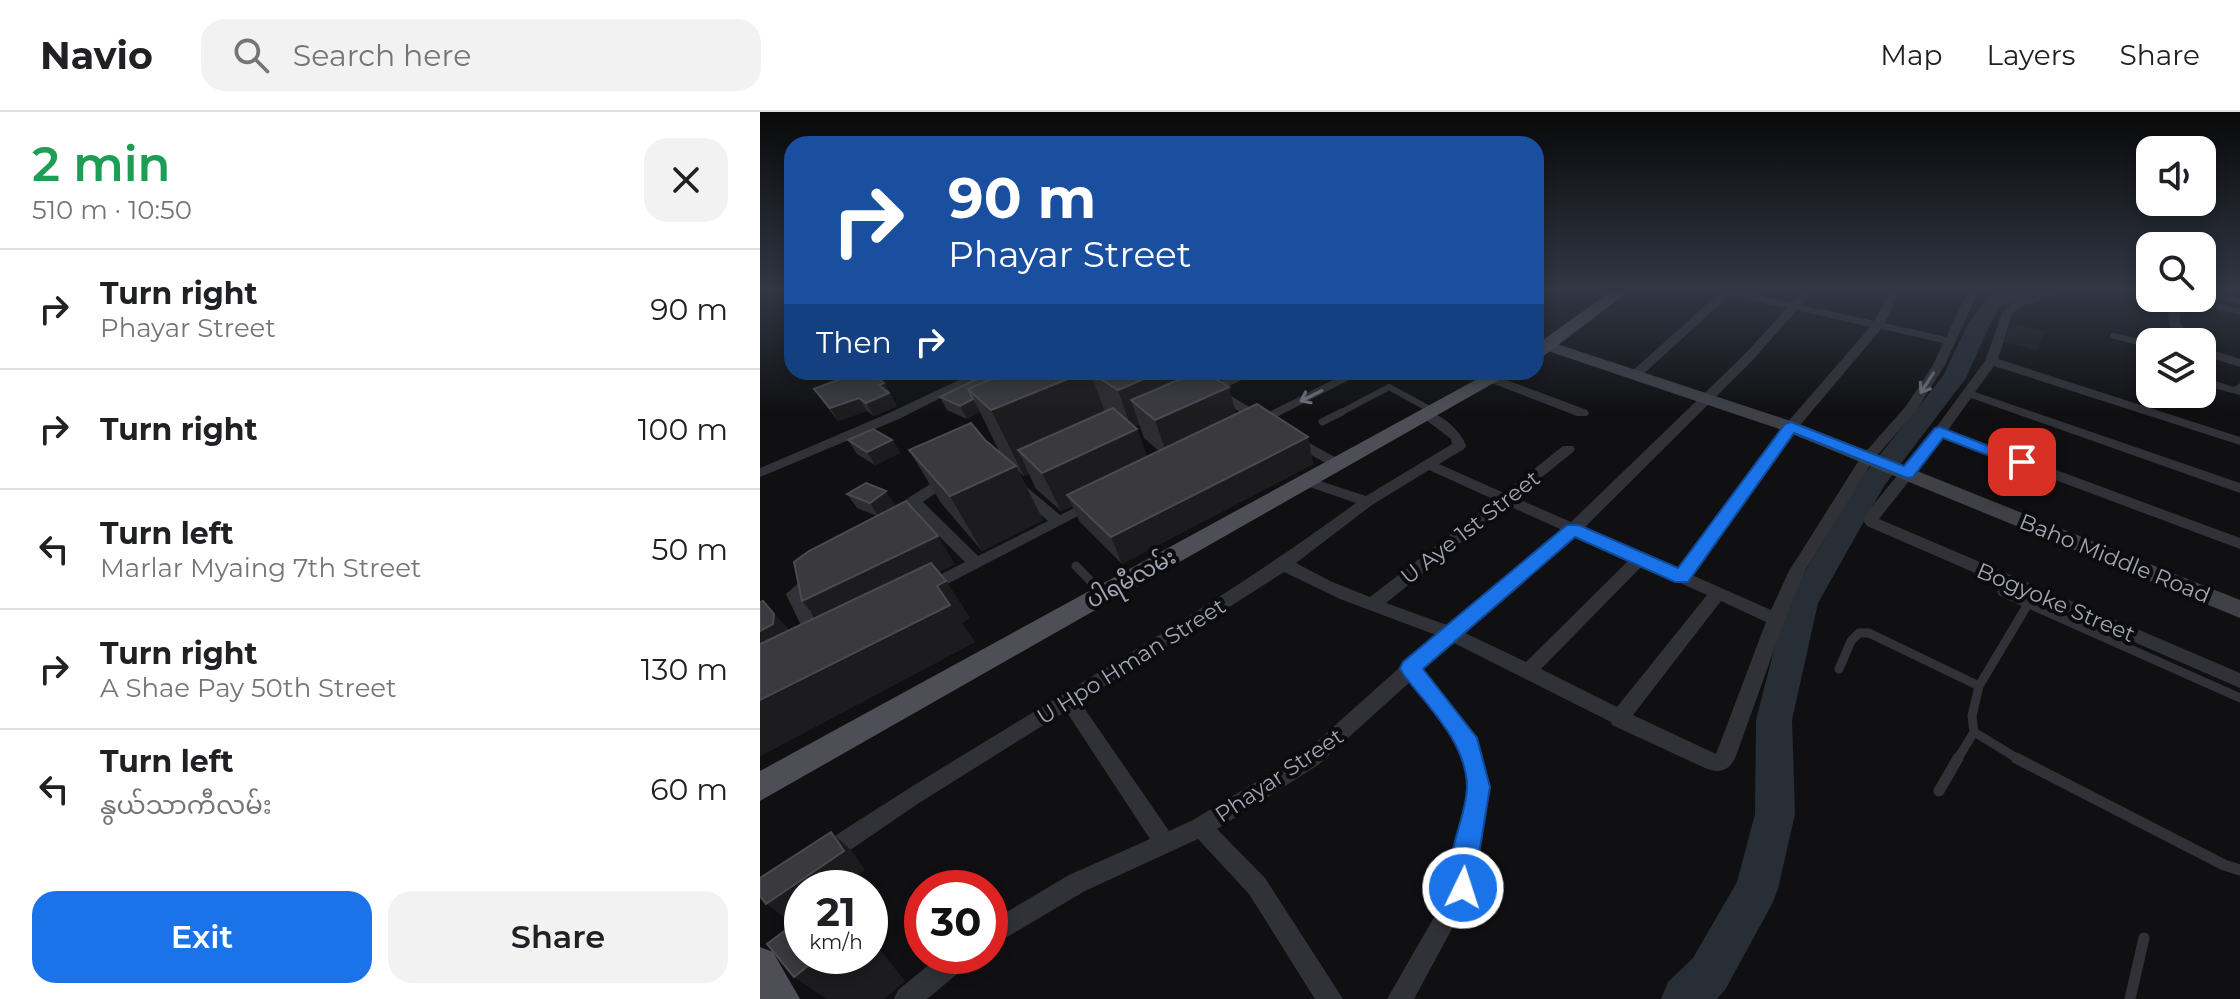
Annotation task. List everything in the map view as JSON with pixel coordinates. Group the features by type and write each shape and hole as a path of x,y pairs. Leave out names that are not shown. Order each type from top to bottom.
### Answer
{"main road":[{"path":"1544,344 1564,330"},
{"name":"ပါရမီလမ်း","path":"760,787 1492,380"},
{"path":"760,965 781,999"}],"street":[{"path":"1635,375 1684,330"},
{"name":"Phayar Street","path":"1008,924 1077,883 1201,827 1311,759 1410,668 1573,529 1774,330"},
{"path":"1682,577 1791,427 1873,330"},
{"path":"1903,330 1951,341"},
{"path":"1284,564 1312,581 1449,634 1619,719 1720,763 1731,743 1776,619 1797,571 1870,458 1911,408 1956,330"},
{"path":"1904,472 1940,432 1991,361 2001,330"},
{"path":"2114,336 2136,342"},
{"name":"Baho Middle Road","path":"1544,348 1791,427 2240,609"},
{"path":"2216,355 2240,363"},
{"path":"1991,361 2240,441"},
{"path":"760,473 969,380"},
{"path":"1191,380 1212,396 1337,464"},
{"path":"1212,396 1239,380"},
{"path":"1234,434 1343,380"},
{"path":"1508,380 1582,413"},
{"path":"2216,385 2238,392 2240,387"},
{"path":"1967,393 2240,488"},
{"name":"U Hpo Hman Street","path":"811,864 912,796 1284,564 1367,502 1461,444 1430,413"},
{"path":"1940,432 2240,544"},
{"name":"U Aye 1st Street","path":"1373,604 1568,449"},
{"path":"1429,465 1776,619"},
{"path":"877,529 965,467"},
{"name":"Bogyoke Street","path":"1904,472 1871,517 1872,522 2240,681"},
{"path":"1306,481 1367,502"},
{"path":"1021,482 1058,522"},
{"path":"910,597 1111,495"},
{"path":"913,501 976,564"},
{"path":"1528,671 1640,559"},
{"path":"818,643 794,594 830,566"},
{"path":"1619,719 1718,593"},
{"path":"1400,999 1463,888 1466,844 1479,787 1469,744 1410,668"},
{"path":"1068,699 1165,843"},
{"path":"1201,827 1257,886 1330,999"},
{"path":"907,999 937,974"}],"lane":[{"path":"1322,422 1389,387 1430,413"},
{"path":"1076,566 1103,594"},
{"path":"2002,592 2240,698"},
{"path":"1939,791 1974,732 1972,716 1979,686 2028,604"},
{"path":"1839,669 1851,641 1859,633 1869,633 1979,686"},
{"path":"1974,732 2000,750 2224,865 2240,870"},
{"path":"2130,999 2144,938"}],"shaded area":[{"path":"2008,330 2045,331 2038,350 2003,342"}],"building":[{"path":"837,380 880,380 884,383 879,385 889,393 866,403 859,398 830,408 814,389"},
{"path":"975,380 990,380 968,389 973,399 960,406 940,397"},
{"path":"990,380 1065,380 991,410 968,389"},
{"path":"1102,380 1141,380 1118,390"},
{"path":"1178,380 1217,380 1229,387 1155,420 1131,400"},
{"path":"1257,404 1308,437 1111,537 1067,495"},
{"path":"1113,408 1137,429 1042,473 1018,450"},
{"path":"971,423 985,440 1016,466 950,496 909,450"},
{"path":"873,429 892,440 867,452 848,440"},
{"path":"866,483 886,491 870,503 847,494"},
{"path":"906,501 938,536 802,601 794,562 809,551"},
{"path":"931,563 946,581 937,586 950,605 760,700 760,644"},
{"path":"763,601 774,614 773,624 760,631 760,602"},
{"path":"831,832 844,851 816,870 784,870 784,892 766,904 760,896 760,878"},
{"path":"784,931 784,965 767,944"}],"waterway":[{"path":"1685,999 1709,974 1757,889 1775,814 1774,720 1802,603 1872,483 1954,378 1976,330"}],"route":[{"path":"1463,888 1466,844 1479,787 1469,744 1410,668 1573,529 1682,577 1791,427 1907,473 1940,432 2022,462"}]}
